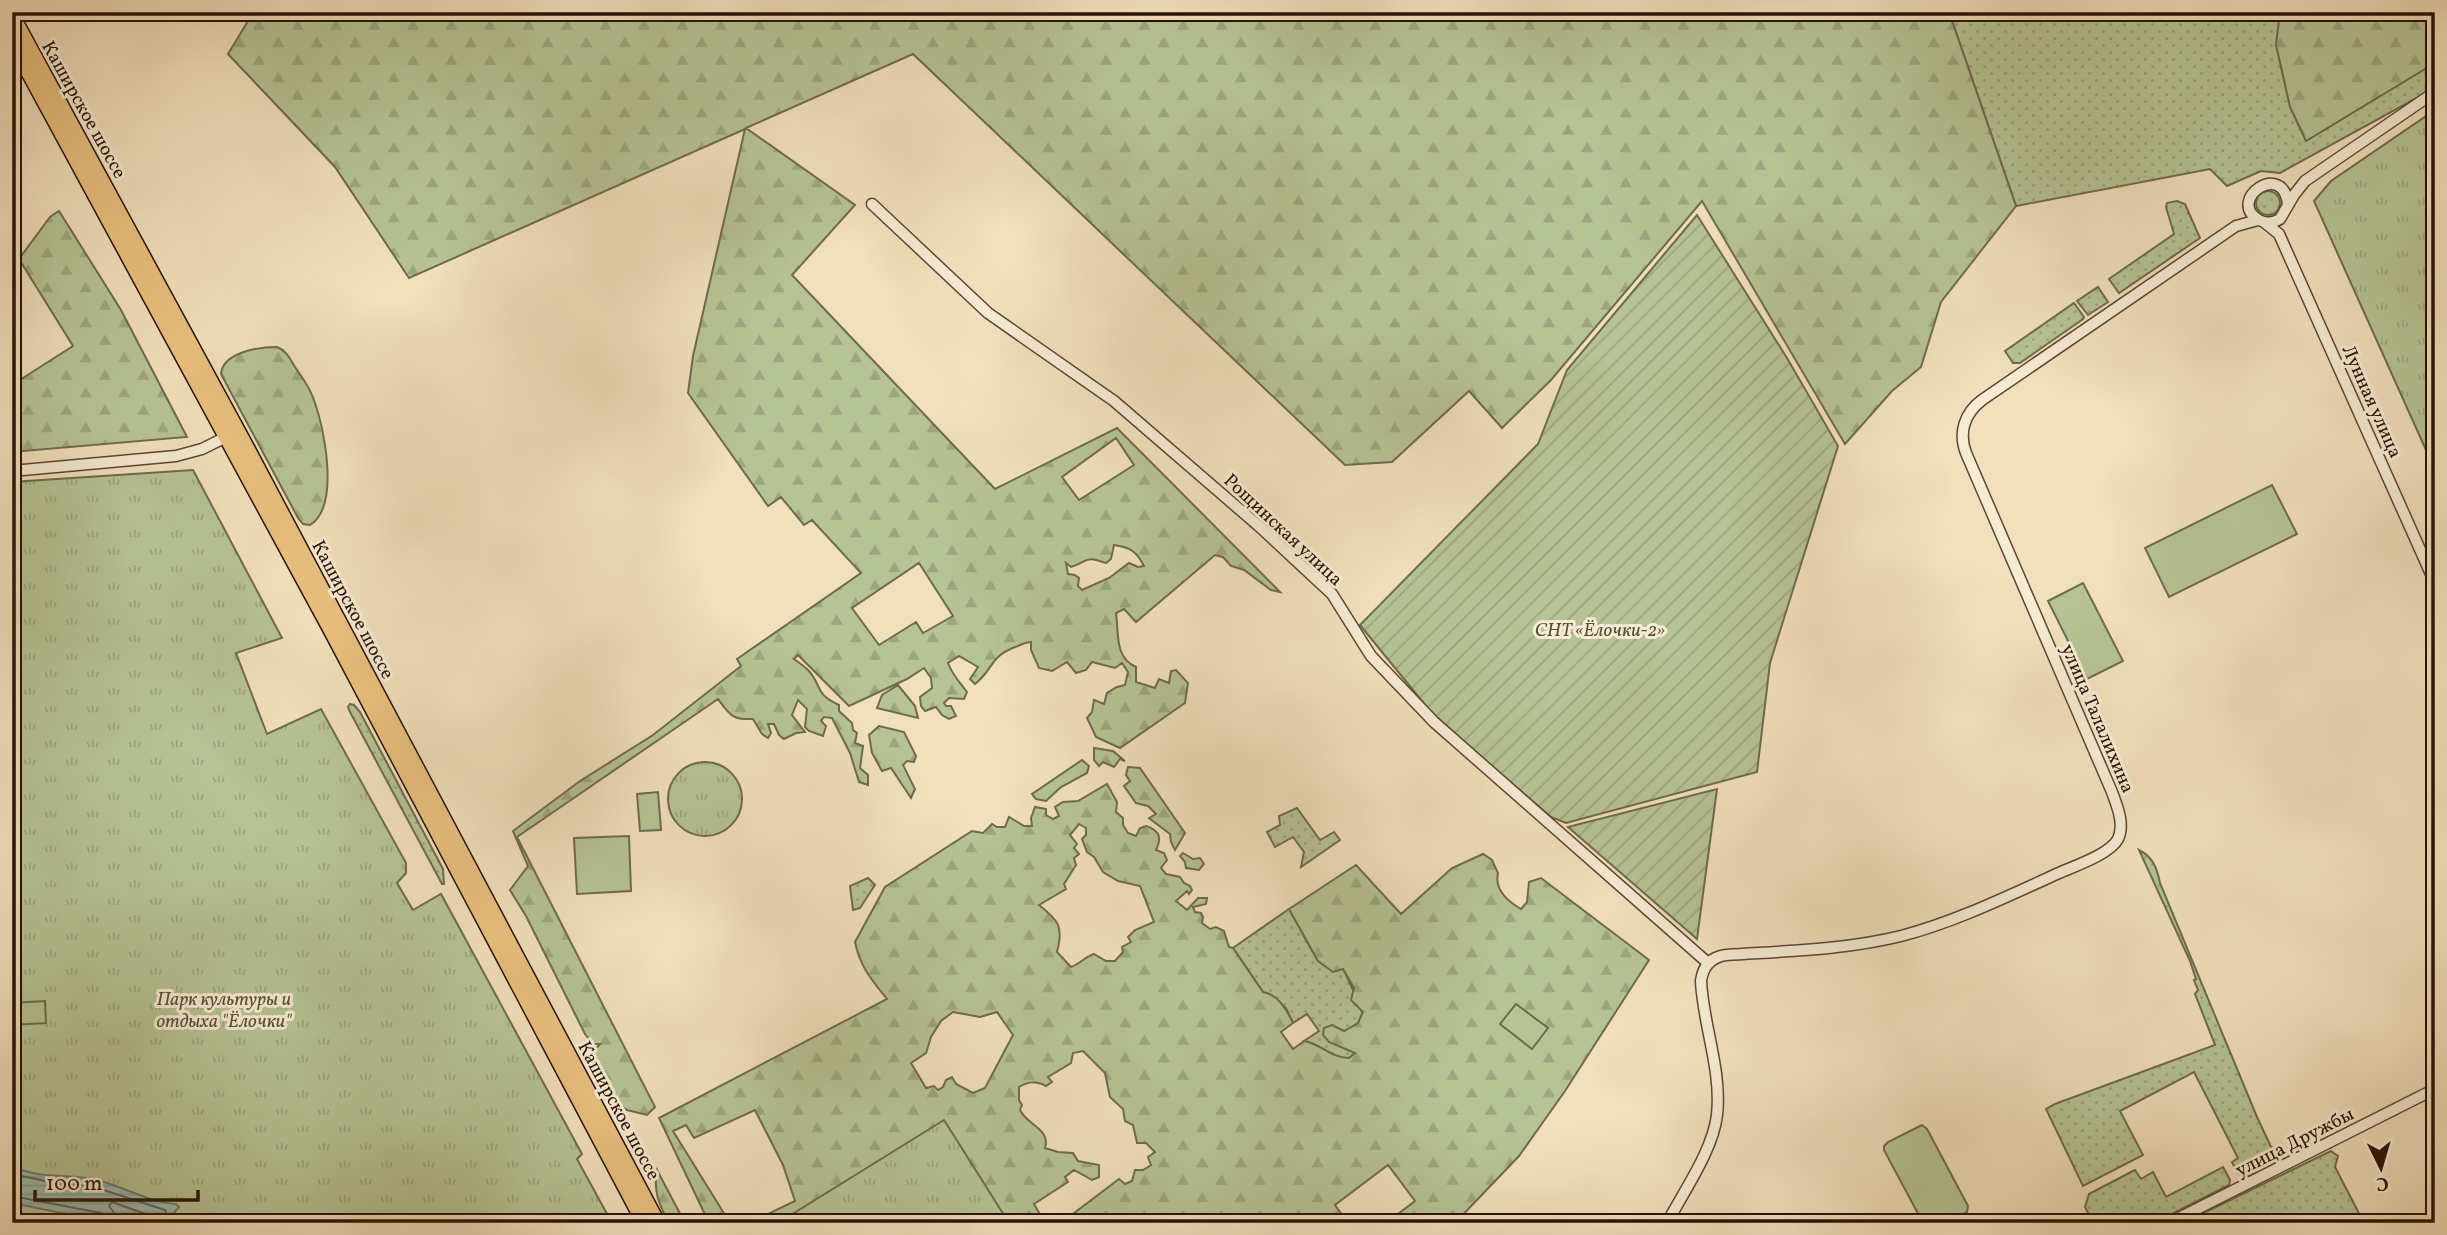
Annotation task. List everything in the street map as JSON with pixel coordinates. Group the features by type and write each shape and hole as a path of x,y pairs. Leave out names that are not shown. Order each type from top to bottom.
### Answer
{"main road":[{"name":"Каширское шоссе","path":"12,15 644,1223"},
{"name":"Каширское шоссе","path":"12,42 232,434 658,1223"}],"street":[{"path":"2236,226 2261,221 2274,222 2286,210 2305,181 2435,92"},
{"path":"2236,226 2256,188 2268,184 2305,181"},
{"path":"2249,205 2261,221 2279,234 2286,210 2285,192 2274,185"},
{"name":"Рощинская улица","path":"872,204 988,313 1114,401 1261,527 1332,594 1371,656 1434,722 1708,963"},
{"name":"улица Талалихина","path":"1708,963 1721,955 1838,947 1910,933 1944,922 2049,878 2102,853 2116,842 2121,824 2115,798 1966,453 1963,427 1970,411 1982,400 2236,226"},
{"name":"Лунная улица","path":"2279,234 2435,583"},
{"path":"12,471 176,456 193,453 232,434"},
{"path":"1667,1223 1705,1152 1717,1118 1717,1087 1701,985 1702,974 1708,963"},
{"name":"улица Дружбы","path":"2169,1223 2435,1089"}],"green space":[{"path":"250,12 1949,12 2016,206 1941,302 1921,367 1892,391 1845,444 1702,201 1551,380 1502,428 1469,391 1392,462 1345,465 913,54 746,128 855,205 792,275 995,489 1117,428 1280,592 1271,590 1244,570 1231,566 1223,557 1215,555 1136,622 1124,609 1116,613 1121,651 1129,663 1136,667 1136,682 1155,688 1159,679 1169,683 1171,671 1176,670 1188,683 1185,703 1120,748 1096,737 1087,718 1092,712 1094,700 1104,704 1107,693 1125,685 1128,672 1122,663 1115,668 1092,662 1086,670 1076,673 1067,662 1052,671 1039,668 1029,642 1000,655 975,684 970,679 978,667 959,656 948,663 967,692 964,699 949,698 944,703 951,706 956,716 949,719 936,707 925,711 921,706 920,697 932,688 931,678 924,668 907,679 849,706 798,655 794,659 808,670 825,697 839,705 839,711 852,723 853,730 857,733 855,743 863,746 860,768 868,775 868,785 859,782 850,753 832,718 824,717 821,721 826,726 823,736 809,731 805,727 807,709 798,700 792,715 805,732 784,739 774,724 768,724 771,733 768,738 762,734 753,719 740,719 732,715 718,699 517,837 655,1107 647,1115 621,1106 590,1055 600,1044 593,1044 585,1034 526,916 510,890 528,866 513,831 580,781 653,735 741,666 737,659 861,573 812,520 804,525 781,497 768,506 688,393 693,356 745,129 409,278 335,167 228,54 251,16","holes":["1116,438 1134,465 1079,500 1062,477","1114,545 1120,546 1132,551 1144,566 1138,567 1129,563 1109,578 1082,590 1078,586 1079,578 1068,574 1066,563 1071,567 1090,559 1106,563 1111,559","919,563 953,616 923,633 916,622 879,645 852,608"]},
{"path":"1949,12 2435,12 2435,88 2280,173 2261,171 2227,186 2210,169 2016,206"},
{"path":"2280,12 2435,12 2435,63 2306,141 2290,107 2276,45"},
{"path":"12,88 19,101 18,122 12,126"},
{"path":"2435,110 2435,470 2314,201 2331,181"},
{"path":"2268,191 2279,198 2280,203 2273,214 2268,215 2257,208 2256,203 2263,192"},
{"path":"2177,201 2185,204 2200,238 2119,293 2109,279 2174,234 2166,207 2167,203"},
{"path":"59,211 121,310 187,437 12,452 12,385 73,346 19,259 50,217"},
{"name":"СНТ «Ёлочки-2»","path":"1697,215 1787,358 1838,446 1770,663 1757,772 1566,823 1551,817 1435,717 1360,625 1538,444 1567,370"},
{"path":"2098,287 2108,302 2088,315 2077,301"},
{"path":"2074,303 2083,319 2020,363 2013,363 2005,351"},
{"path":"277,347 288,355 310,391 317,408 325,444 325,501 319,515 310,525 303,524 298,518 221,374 228,360 243,352"},
{"name":"Парк культуры и отдыха \"Ёлочки\"","path":"193,470 282,638 236,653 267,734 321,709 406,863 406,873 397,883 413,910 441,894 582,1154 577,1159 612,1223 12,1223 12,482"},
{"path":"2272,485 2297,534 2169,597 2145,548"},
{"path":"2083,583 2123,661 2087,679 2048,601"},
{"path":"898,685 915,706 918,718 877,708 882,695"},
{"path":"350,704 360,712 443,869 444,884 350,712"},
{"path":"879,726 904,732 916,756 914,762 907,761 903,765 915,789 911,798 891,768 882,771 872,753 869,735"},
{"path":"1094,748 1113,751 1125,761 1120,759 1114,767 1103,762 1099,766 1094,760"},
{"path":"1082,760 1089,766 1087,773 1061,787 1046,801 1036,799 1032,794"},
{"path":"705,762 726,768 736,778 742,799 736,820 726,830 705,836 684,830 674,820 668,799 674,778 684,768"},
{"path":"1128,767 1140,768 1185,833 1175,850 1170,834 1149,818 1156,814 1148,806 1136,803 1124,786 1130,781 1126,775"},
{"path":"1107,784 1117,802 1116,812 1123,818 1123,825 1128,833 1136,836 1140,828 1146,826 1157,832 1159,841 1156,850 1164,853 1167,860 1161,868 1166,874 1180,877 1192,890 1176,901 1187,910 1198,898 1207,898 1206,904 1193,907 1195,912 1201,913 1202,923 1210,929 1216,927 1224,931 1229,947 1233,948 1263,992 1278,999 1285,1008 1293,1023 1281,1032 1293,1049 1304,1041 1343,1057 1349,1058 1355,1053 1329,1042 1323,1035 1324,1028 1332,1025 1344,1031 1358,1023 1363,1012 1351,1000 1354,988 1343,969 1333,972 1318,961 1289,909 1356,865 1401,914 1452,868 1483,854 1492,860 1498,873 1500,890 1516,906 1521,909 1527,902 1529,882 1541,878 1649,960 1565,1091 1519,1156 1455,1223 1386,1223 1415,1201 1388,1165 1335,1205 1348,1223 1061,1223 1119,1179 1125,1184 1132,1181 1135,1170 1143,1170 1151,1165 1148,1157 1155,1152 1146,1143 1137,1143 1133,1125 1125,1121 1123,1109 1110,1097 1105,1073 1083,1051 1073,1053 1071,1063 1048,1077 1052,1082 1046,1086 1033,1082 1019,1087 1019,1100 1022,1105 1020,1110 1045,1136 1045,1148 1073,1153 1078,1161 1099,1165 1099,1177 1092,1180 1074,1170 1065,1177 1068,1182 1034,1204 1045,1223 749,1223 795,1201 783,1165 755,1110 694,1138 686,1125 673,1131 730,1223 709,1223 659,1118 887,999 863,966 855,942 885,887 972,831 983,833 992,824 1005,827 1009,817 1024,826 1032,826 1031,818 1035,807 1046,809 1046,815 1053,819 1059,816 1055,807 1063,802 1078,801","holes":["1079,824 1086,828 1086,835 1082,839 1087,852 1094,857 1103,872 1118,881 1140,886 1154,922 1135,930 1128,937 1131,942 1122,947 1123,952 1115,961 1106,961 1094,954 1071,967 1057,952 1060,936 1058,924 1039,905 1066,889 1064,884 1076,865 1074,858 1079,854 1074,848 1077,844 1070,835","953,1012 980,1017 997,1012 1013,1035 985,1088 973,1093 956,1084 952,1077 938,1090 934,1086 926,1088 911,1063 926,1053 931,1037 941,1021"]},
{"path":"1717,789 1697,939 1568,827"},
{"path":"658,792 661,830 640,831 637,794"},
{"path":"1297,808 1320,840 1334,832 1340,840 1301,867 1304,852 1293,837 1275,847 1267,832 1280,825 1279,816"},
{"path":"629,836 631,891 577,894 574,838"},
{"path":"2139,850 2148,856 2156,868 2257,1117 2271,1147 2282,1154 2280,1159 2244,1178 2232,1162 2238,1158 2194,1072 2120,1111 2143,1155 2083,1186 2046,1109 2215,1045 2195,994 2198,990 2190,961"},
{"path":"1183,853 1193,859 1200,858 1204,864 1199,870 1186,868 1180,856"},
{"path":"868,878 875,885 860,908 853,910 850,886"},
{"path":"1289,909 1318,961 1343,968 1363,1012 1358,1023 1330,1042 1356,1052 1349,1058 1337,1056 1304,1041 1319,1031 1307,1014 1293,1023 1286,1008 1263,992 1233,948"},
{"path":"45,1001 46,1023 12,1025 12,1003"},
{"path":"1516,1004 1548,1028 1532,1049 1500,1024"},
{"path":"944,1120 1009,1223 778,1223"},
{"path":"1922,1125 1927,1129 1968,1206 1967,1212 1947,1223 1923,1223 1884,1150 1888,1142"},
{"path":"2331,1151 2338,1156 2335,1167 2364,1223 2183,1223"},
{"path":"2223,1167 2230,1180 2229,1185 2154,1223 2093,1223 2085,1207 2089,1194 2135,1170 2141,1179 2153,1172 2166,1197"},
{"path":"657,1170 685,1223 669,1223 665,1216 656,1191"}],"water":[{"path":"12,1165 40,1174 93,1179 155,1200 176,1204 179,1207 174,1213 177,1223 111,1223 12,1203"}]}
